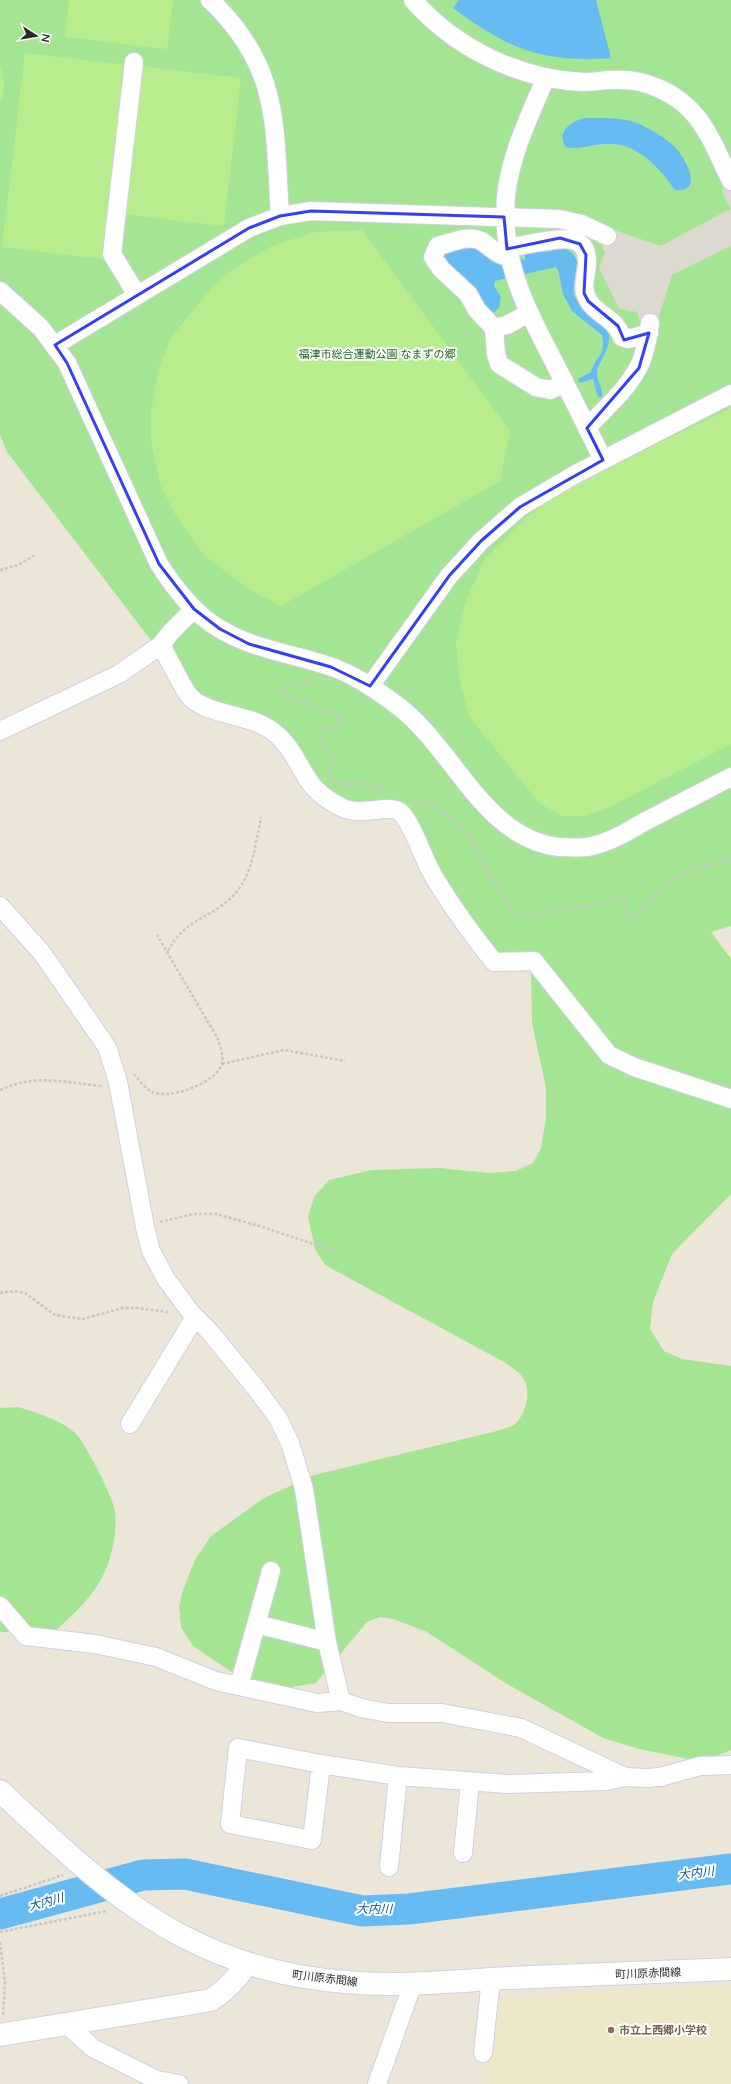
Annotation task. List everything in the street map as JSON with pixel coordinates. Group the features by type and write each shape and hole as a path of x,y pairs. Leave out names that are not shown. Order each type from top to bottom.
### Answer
{"main road":[{"name":"町川原赤間線","path":"0,1790 89,1870 127,1901 160,1924 186,1938 214,1951 247,1963 314,1978 347,1982 414,1983 731,1969"},
{"path":"2,2035 211,2000 239,1976 247,1963"}],"street":[{"path":"210,0 224,14 247,43 266,83 273,118 280,216"},
{"path":"414,0 443,29 468,46 494,60 518,70 546,77 584,82 625,79 647,84 667,92 684,104 695,115 731,181"},
{"path":"134,62 112,254 137,295"},
{"path":"546,77 512,162 504,217 508,253 516,282 529,313 603,460"},
{"path":"55,345 249,228 280,216 318,211 559,219 582,224 607,236"},
{"path":"565,383 550,390 536,388 504,369 499,364 496,354 494,328 478,310 468,294 441,269 433,257 438,246 468,238 480,240 500,255 508,253 524,243 560,238 574,240 580,244 586,255 584,293 588,301 618,326 622,336 628,339 650,327 639,368 630,381 588,428"},
{"path":"0,291 41,328 67,363 159,564 173,586 194,609 220,629 249,644 317,662 331,667 370,686 400,707 424,732 492,812 512,830 531,840 559,847 587,847 612,839 731,777"},
{"path":"494,328 507,325 529,313"},
{"path":"370,686 448,576 481,540 520,507 549,488 731,394"},
{"path":"0,731 119,674 161,645 170,633 194,609"},
{"path":"161,645 190,697 205,707 241,716 264,725 276,733 286,744 310,782 326,798 343,808 362,812 390,808 400,812 416,838 430,869 473,936 494,962 534,961 609,1055 634,1067 731,1099"},
{"path":"0,906 42,953 107,1047 124,1075 145,1227 151,1251 166,1279 194,1316 255,1387 278,1418 290,1443 304,1489 327,1642 341,1701"},
{"path":"130,1424 194,1316"},
{"path":"239,1686 271,1571"},
{"path":"0,1606 26,1636 96,1644 156,1657 216,1681 317,1703 341,1701 361,1708 388,1713 442,1713 521,1728 625,1777"},
{"path":"257,1624 327,1642"},
{"path":"320,1764 312,1840 230,1824 238,1748 320,1764 398,1776 508,1784 606,1781 625,1777 660,1777 700,1766 731,1765"},
{"path":"389,1867 398,1776"},
{"path":"462,1853 470,1782"},
{"path":"483,2053 491,1979"},
{"path":"377,2084 414,1983"},
{"path":"66,2024 93,2048 157,2080 179,2084"}],"path":[{"path":"0,570 18,565 34,556"},
{"path":"317,662 311,681 286,685 282,689 283,693 286,695 339,718 342,721 338,727 320,730 319,735 334,760 330,774 332,781 350,785 360,783 374,785 390,793"},
{"path":"412,799 434,804 464,828 509,907 516,912 529,917 539,918 563,908 594,907 618,896 624,897 626,901 626,914 628,918 633,920 636,919 655,893 671,880 690,871 731,859"},
{"path":"168,951 175,938 190,925 230,899 244,882 251,864 261,817"},
{"path":"0,1090 16,1082 55,1079 102,1086 124,1075 151,1092 165,1096 196,1086 212,1077 222,1064 222,1052 218,1039 168,951 157,935"},
{"path":"222,1064 284,1050 345,1061"},
{"path":"145,1227 194,1214 216,1214 259,1226 338,1252"},
{"path":"0,1293 14,1291 25,1293 55,1315 83,1319 123,1308 136,1308 194,1316"},
{"path":"0,1896 89,1870"},
{"path":"0,1932 127,1901"},
{"path":"0,1942 5,1983 2,2035"}],"highlighted area":[{"path":"311,211 504,217 507,249 560,238 580,244 586,255 584,293 588,301 618,326 624,340 649,333 639,368 587,428 603,460 520,507 481,541 449,576 370,686 331,667 249,644 220,629 194,609 159,564 67,363 55,345 249,228 280,216"}],"shaded area":[{"path":"731,184 731,246 672,275 659,316 660,321 642,322 639,320 637,312 619,309 599,268 605,252 602,248 607,236 614,230 661,246 730,209 722,192 724,185"},
{"name":"市立上西郷小学校","path":"731,1986 731,2084 489,2084 488,2055 493,2006 500,1997"}],"green space":[{"name":"福津市総合運動公園 なまずの郷","path":"0,0 731,0 731,926 711,932 731,959 731,1194 672,1254 653,1302 650,1329 664,1351 682,1359 731,1366 731,1750 714,1757 689,1759 639,1749 603,1738 507,1684 427,1632 393,1619 380,1617 367,1622 316,1683 291,1687 266,1685 230,1671 193,1646 181,1627 179,1606 183,1590 195,1560 211,1536 264,1498 314,1475 501,1430 514,1425 519,1420 525,1408 527,1389 523,1378 515,1369 325,1265 315,1249 308,1217 314,1197 329,1180 371,1170 439,1168 490,1173 516,1171 533,1163 541,1148 546,1117 546,1088 532,1023 531,968 494,972 471,944 396,816 358,818 269,734 211,715 153,643 7,452 0,435"},
{"path":"69,0 173,0 167,49 65,37"},
{"path":"25,53 127,65 104,259 2,247"},
{"path":"140,66 241,78 224,226 122,214"},
{"path":"0,67 4,85 0,103"},
{"path":"362,230 510,431 500,481 281,606 250,590 204,555 176,516 160,484 151,441 151,412 159,367 171,337 212,288 232,270 272,246 315,232"},
{"path":"731,408 731,744 606,809 584,816 562,816 539,803 470,718 460,681 456,644 465,603 485,559 524,519 564,489"},
{"path":"17,1407 58,1421 77,1435 87,1449 99,1472 110,1495 115,1511 116,1524 114,1543 105,1572 93,1592 54,1632 0,1632 0,1408"}],"water":[{"path":"459,0 596,0 611,58 565,58 527,50 491,34 453,8"},
{"path":"611,118 631,121 646,127 661,136 674,146 687,165 691,180 689,186 684,189 675,190 653,164 636,151 626,147 615,144 603,144 580,148 566,147 562,137 566,128 580,119"},
{"path":"464,245 525,260 525,254 531,250 549,252 566,249 574,256 577,261 574,286 575,297 578,302 604,327 609,336 608,347 599,365 597,373 602,391 602,397 598,397 593,379 579,383 578,379 591,372 602,352 602,335 572,311 563,294 556,267 495,281 494,286 501,297 499,308 495,312 487,310 448,268 441,253"}],"waterway":[{"name":"大内川","path":"0,1914 143,1875 185,1874 362,1911 409,1909 731,1869"}],"place":[{"name":"市立上西郷小学校","path":"611,2030"}]}
